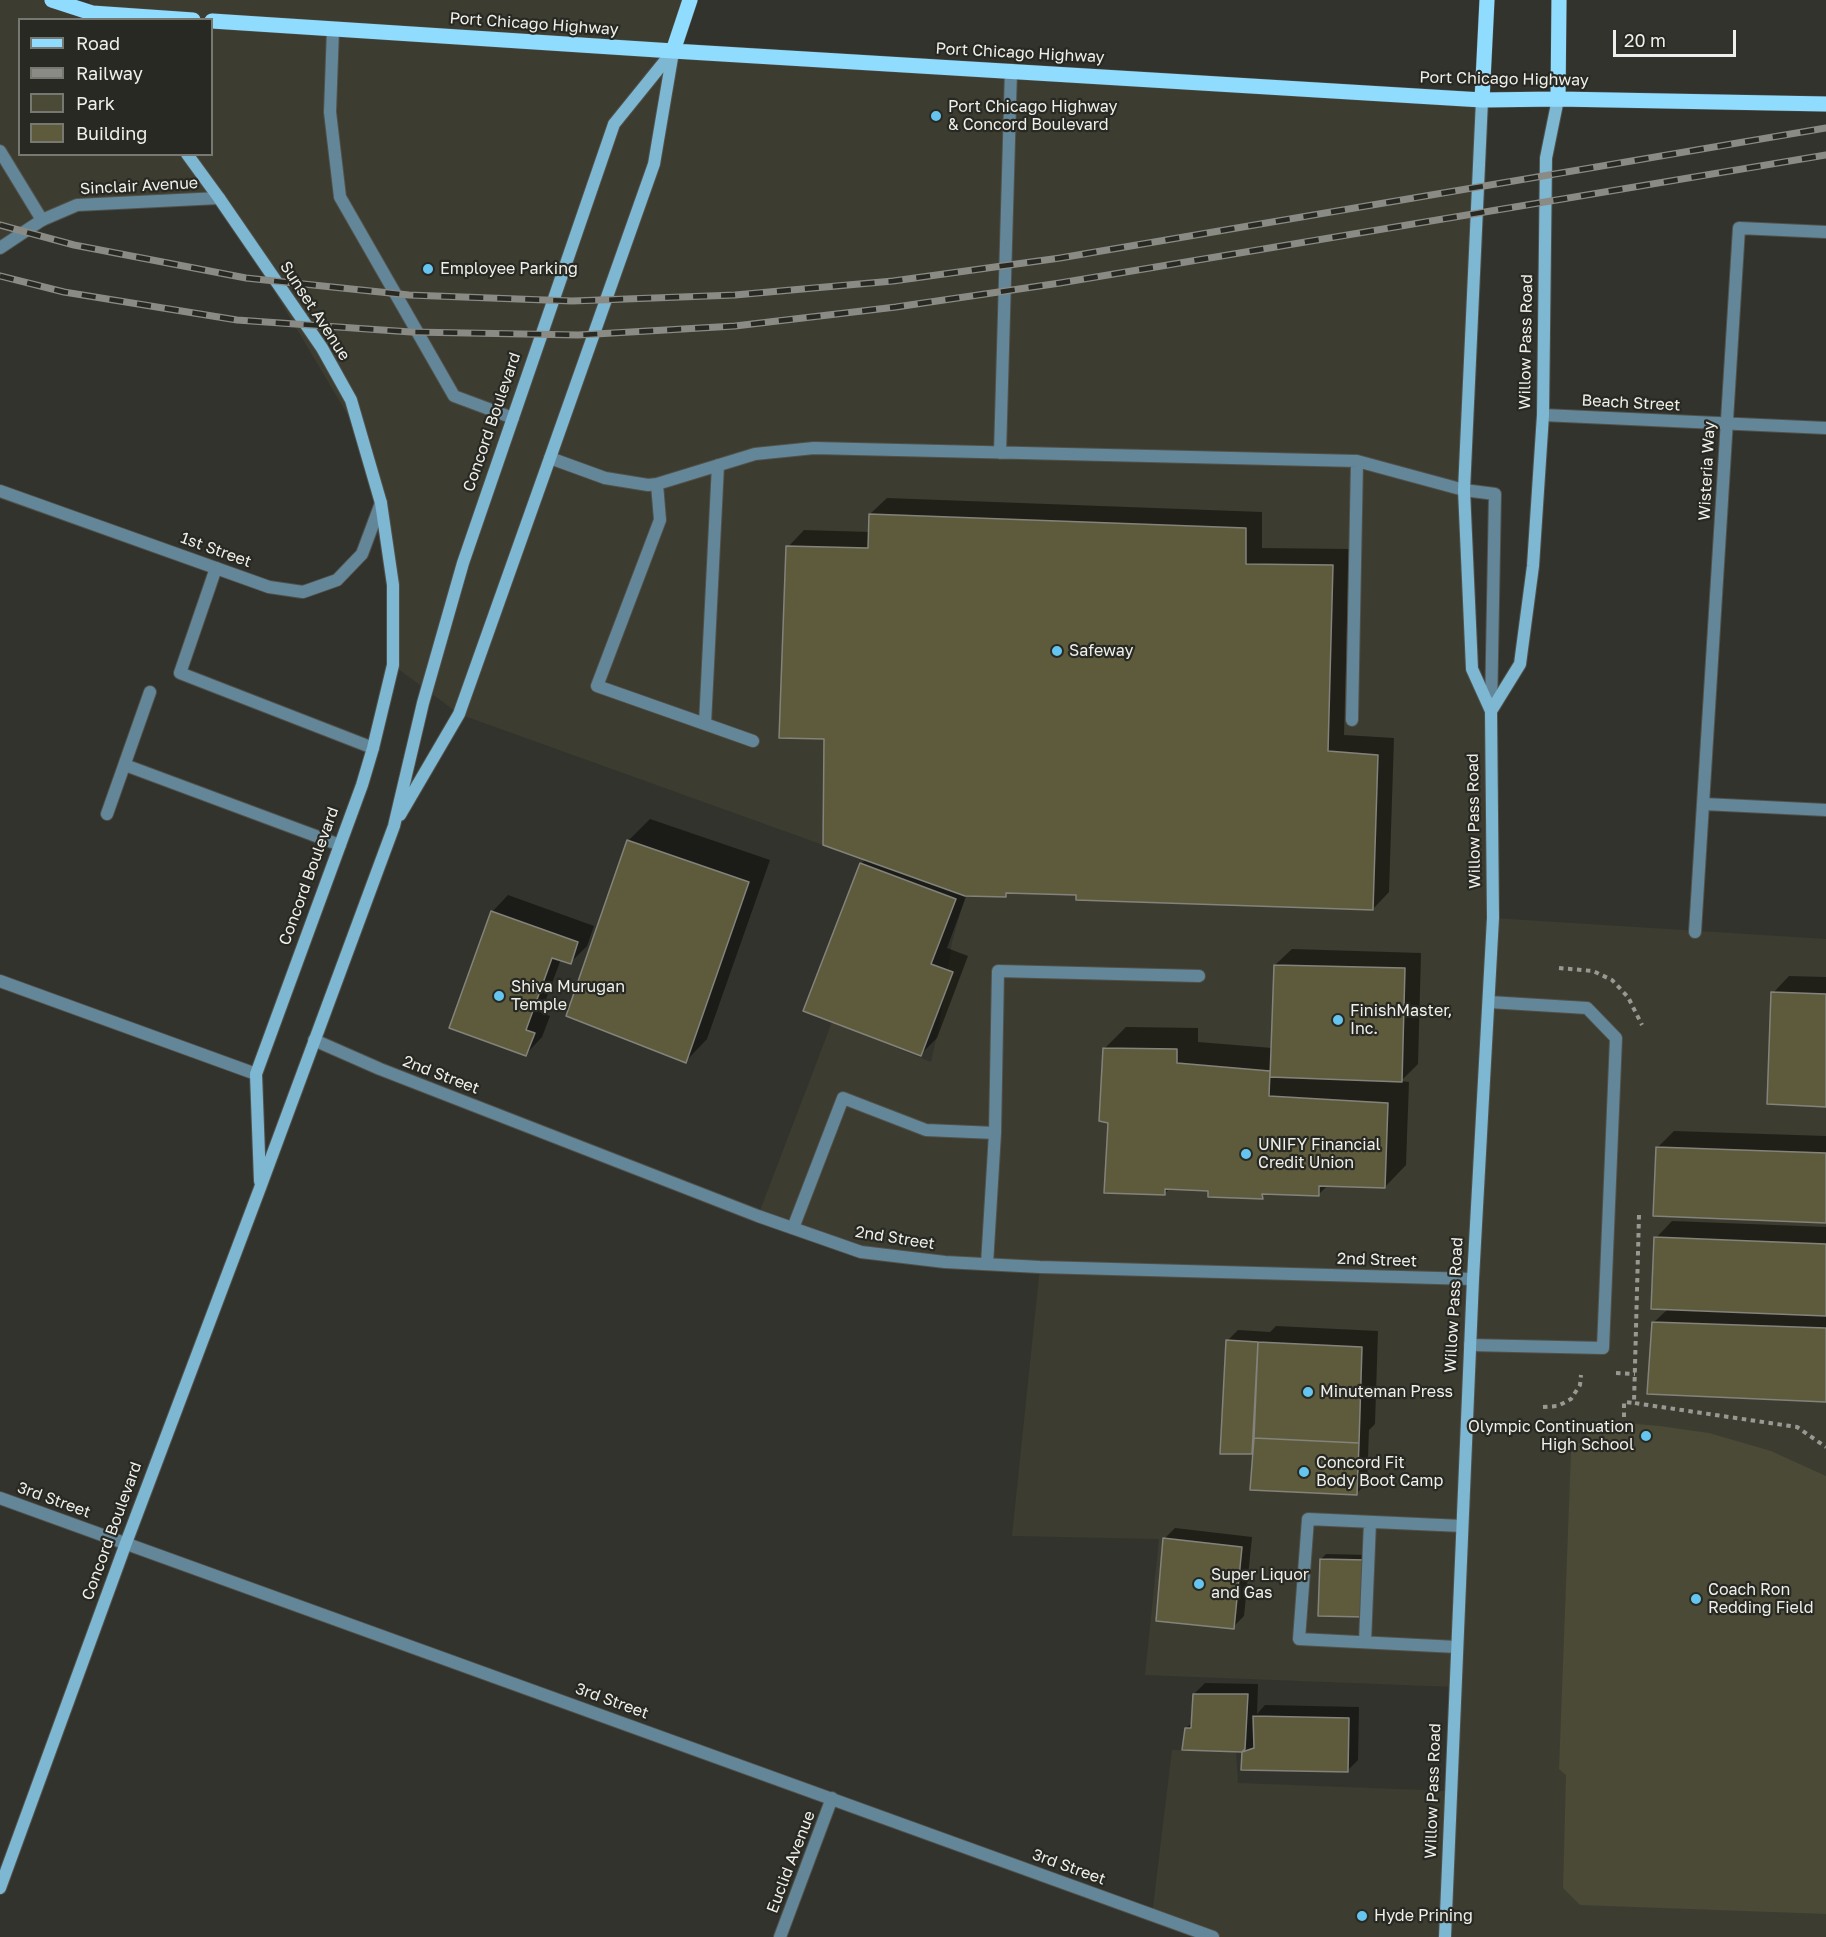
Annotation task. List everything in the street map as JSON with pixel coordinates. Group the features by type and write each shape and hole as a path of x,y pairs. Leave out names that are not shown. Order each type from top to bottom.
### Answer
{"main road":[{"path":"52,0 92,11 171,18"},
{"name":"Concord Boulevard","path":"673,51 690,0"},
{"name":"Willow Pass Road","path":"1482,100 1487,0"},
{"name":"Willow Pass Road","path":"1558,99 1559,0"},
{"name":"Port Chicago Highway","path":"213,21 1482,100 1558,99 1826,104"}],"street":[{"path":"333,29 330,112 340,196 454,396 513,418"},
{"name":"Concord Boulevard","path":"0,1888 393,826 423,703 463,563 614,124 673,51"},
{"name":"Concord Boulevard","path":"393,826 459,714 654,164 673,51"},
{"path":"1000,453 1011,70"},
{"name":"Willow Pass Road","path":"1491,711 1520,664 1533,566 1543,416 1546,158 1558,99"},
{"name":"Willow Pass Road","path":"1444,1937 1473,1279 1493,918 1491,711 1472,669 1464,489 1482,100"},
{"path":"0,151 42,220"},
{"name":"Sunset Avenue","path":"188,156 322,348 351,400 381,503"},
{"name":"Sinclair Avenue","path":"0,248 42,220 77,204 219,198"},
{"name":"Wisteria Way","path":"1695,932 1738,228 1826,232"},
{"name":"Beach Street","path":"1543,416 1826,428"},
{"path":"550,458 605,478 648,485 755,454 814,448 1357,461 1464,489 1495,494 1491,711"},
{"path":"1352,720 1357,461"},
{"path":"705,724 718,465"},
{"path":"657,484 660,520 597,686 753,741"},
{"name":"1st Street","path":"0,491 269,587 303,592 337,580 362,554 381,503"},
{"name":"Concord Boulevard","path":"260,1188 256,1074 373,748 393,665 393,585 381,503"},
{"path":"216,568 180,674 373,748"},
{"path":"107,814 150,692"},
{"path":"125,765 340,845"},
{"path":"1704,804 1826,810"},
{"path":"987,1264 995,1133 998,971 1199,976"},
{"path":"0,981 256,1074"},
{"path":"1470,1345 1603,1348 1616,1038 1587,1008 1489,1002"},
{"name":"2nd Street","path":"314,1040 380,1069 861,1252 945,1262 1090,1269 1473,1279"},
{"path":"793,1228 843,1098 926,1130 995,1133"},
{"name":"3rd Street","path":"0,1498 1213,1937"},
{"path":"1457,1647 1299,1639 1308,1519 1462,1526"},
{"path":"1365,1642 1370,1522"},
{"name":"Euclid Avenue","path":"780,1937 832,1798"}],"path":[{"path":"1559,968 1593,970 1612,980 1628,997 1642,1022 1643,1033"},
{"path":"1634,1403 1639,1209"},
{"path":"1543,1407 1558,1406 1571,1399 1580,1385 1581,1372"},
{"path":"1613,1373 1635,1374"},
{"path":"1624,1417 1624,1402 1797,1427 1826,1447"}],"shaded area":[{"path":"0,0 52,0 92,12 89,0 690,0 673,51 1482,100 1464,490 1472,669 1491,711 1493,918 1826,939 1826,1937 1213,1937 1152,1915 1172,1750 1236,1751 1238,1783 1450,1791 1455,1687 1145,1675 1159,1539 1012,1536 1040,1267 861,1252 758,1216 832,1022 931,1062 952,942 965,896 459,714 393,665 393,585 365,444 219,198 77,205 0,248"}],"green space":[{"name":"Coach Ron Redding Field","path":"1599,1421 1709,1433 1771,1451 1826,1476 1826,1914 1580,1905 1563,1888 1566,1775 1559,1769 1571,1452"}],"building":[{"name":"Safeway","path":"869,514 1246,528 1246,564 1333,565 1328,751 1378,755 1373,910 1076,900 1076,895 1006,893 1006,897 965,896 823,845 824,739 779,738 786,546 868,548"},
{"path":"627,840 749,882 686,1063 566,1016"},
{"path":"860,863 956,899 931,964 953,972 921,1056 803,1011"},
{"name":"Shiva Murugan Temple","path":"491,911 578,942 571,964 552,958 526,1030 535,1033 526,1056 449,1028"},
{"name":"FinishMaster, Inc.","path":"1274,965 1405,968 1402,1082 1270,1077"},
{"path":"1771,992 1826,994 1826,1107 1767,1104"},
{"name":"UNIFY Financial Credit Union","path":"1103,1048 1177,1049 1177,1063 1270,1071 1269,1096 1388,1103 1385,1188 1319,1186 1319,1196 1262,1194 1263,1199 1208,1197 1208,1191 1165,1189 1165,1195 1104,1193 1108,1123 1099,1121"},
{"path":"1656,1147 1826,1153 1826,1223 1653,1216"},
{"path":"1654,1237 1826,1244 1826,1316 1651,1309"},
{"path":"1652,1322 1826,1328 1826,1402 1647,1394"},
{"path":"1226,1340 1258,1342 1252,1454 1220,1454"},
{"name":"Minuteman Press","path":"1258,1342 1362,1347 1359,1443 1254,1438"},
{"name":"Concord Fit Body Boot Camp","path":"1254,1438 1359,1443 1357,1495 1250,1490"},
{"name":"Super Liquor and Gas","path":"1163,1538 1242,1547 1234,1629 1156,1621"},
{"name":"Super Liquor and Gas","path":"1320,1559 1366,1560 1364,1617 1318,1616"},
{"path":"1193,1694 1248,1694 1245,1749 1242,1752 1182,1750 1185,1728 1191,1728"},
{"path":"1253,1716 1349,1718 1348,1772 1241,1770 1242,1752 1254,1748"}],"railway":[{"path":"0,225 74,245 246,278 409,295 572,301 735,295 893,281 1060,258 1826,128"},
{"path":"0,276 64,292 237,320 411,332 578,335 735,326 896,307 1060,283 1826,155"}],"place":[{"name":"Port Chicago Highway & Concord Boulevard","path":"936,116"},
{"name":"Employee Parking","path":"428,269"},
{"name":"Safeway","path":"1057,651"},
{"name":"Shiva Murugan Temple","path":"499,996"},
{"name":"FinishMaster, Inc.","path":"1338,1020"},
{"name":"UNIFY Financial Credit Union","path":"1246,1154"},
{"name":"Minuteman Press","path":"1308,1392"},
{"name":"Olympic Continuation High School","path":"1646,1436"},
{"name":"Concord Fit Body Boot Camp","path":"1304,1472"},
{"name":"Super Liquor and Gas","path":"1199,1584"},
{"name":"Coach Ron Redding Field","path":"1696,1599"},
{"name":"Hyde Prining","path":"1362,1916"}]}
